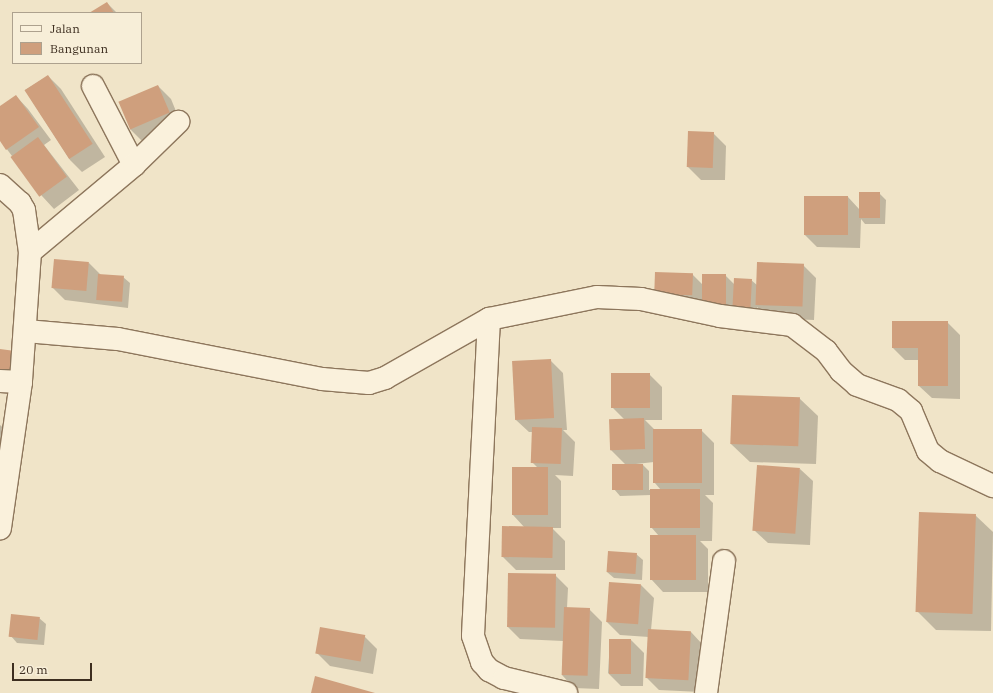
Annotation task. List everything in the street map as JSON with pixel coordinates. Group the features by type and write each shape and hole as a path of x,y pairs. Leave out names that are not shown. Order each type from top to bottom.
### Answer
{"street":[{"path":"93,86 134,165"},
{"path":"30,252 134,165 178,122"},
{"path":"0,185 20,203 24,210 30,252 26,331 10,382 0,528"},
{"path":"26,331 118,339 322,379 352,383 369,382 385,378 489,319 576,300 618,297 720,316 792,325 826,351 841,371 857,385 898,400 910,411 928,451 940,461 993,486"},
{"path":"489,319 473,636 482,662 489,670 504,678 566,693"},
{"path":"706,693 724,561"}],"building":[{"path":"107,2 113,12 91,12"},
{"path":"48,75 93,144 69,159 25,90"},
{"path":"158,85 170,113 130,129 118,102"},
{"path":"16,95 39,127 6,150 0,141 0,106"},
{"path":"688,131 714,132 713,168 687,167"},
{"path":"38,137 67,177 39,197 10,157"},
{"path":"859,192 880,192 880,218 859,218"},
{"path":"804,196 848,196 848,235 804,235"},
{"path":"54,259 89,262 86,291 51,288"},
{"path":"757,262 804,264 802,307 755,305"},
{"path":"655,272 693,273 692,295 654,294"},
{"path":"98,274 124,276 122,302 96,300"},
{"path":"702,274 726,274 726,309 702,309"},
{"path":"734,278 752,279 750,311 732,310"},
{"path":"892,321 948,321 948,386 918,386 918,348 892,348"},
{"path":"0,349 15,351 13,380 0,379"},
{"path":"551,359 554,418 515,420 512,361"},
{"path":"611,373 650,373 650,408 611,408"},
{"path":"732,395 800,397 798,446 730,444"},
{"path":"644,418 645,449 610,450 609,419"},
{"path":"532,427 562,428 561,464 531,463"},
{"path":"653,429 702,429 702,483 653,483"},
{"path":"612,464 643,464 643,490 612,490"},
{"path":"757,465 800,468 795,534 752,531"},
{"path":"512,467 548,467 548,515 512,515"},
{"path":"650,489 700,489 700,528 650,528"},
{"path":"919,512 976,514 972,614 916,612"},
{"path":"502,526 553,527 552,558 501,557"},
{"path":"650,535 696,535 696,580 650,580"},
{"path":"608,551 637,553 635,574 607,572"},
{"path":"508,573 556,574 555,628 507,627"},
{"path":"609,582 641,584 638,624 606,622"},
{"path":"564,607 590,608 588,676 562,675"},
{"path":"11,614 40,617 37,640 9,637"},
{"path":"320,627 365,635 361,662 315,654"},
{"path":"648,629 691,631 688,680 645,678"},
{"path":"609,639 631,639 631,674 609,674"},
{"path":"315,676 375,693 311,693"}]}
